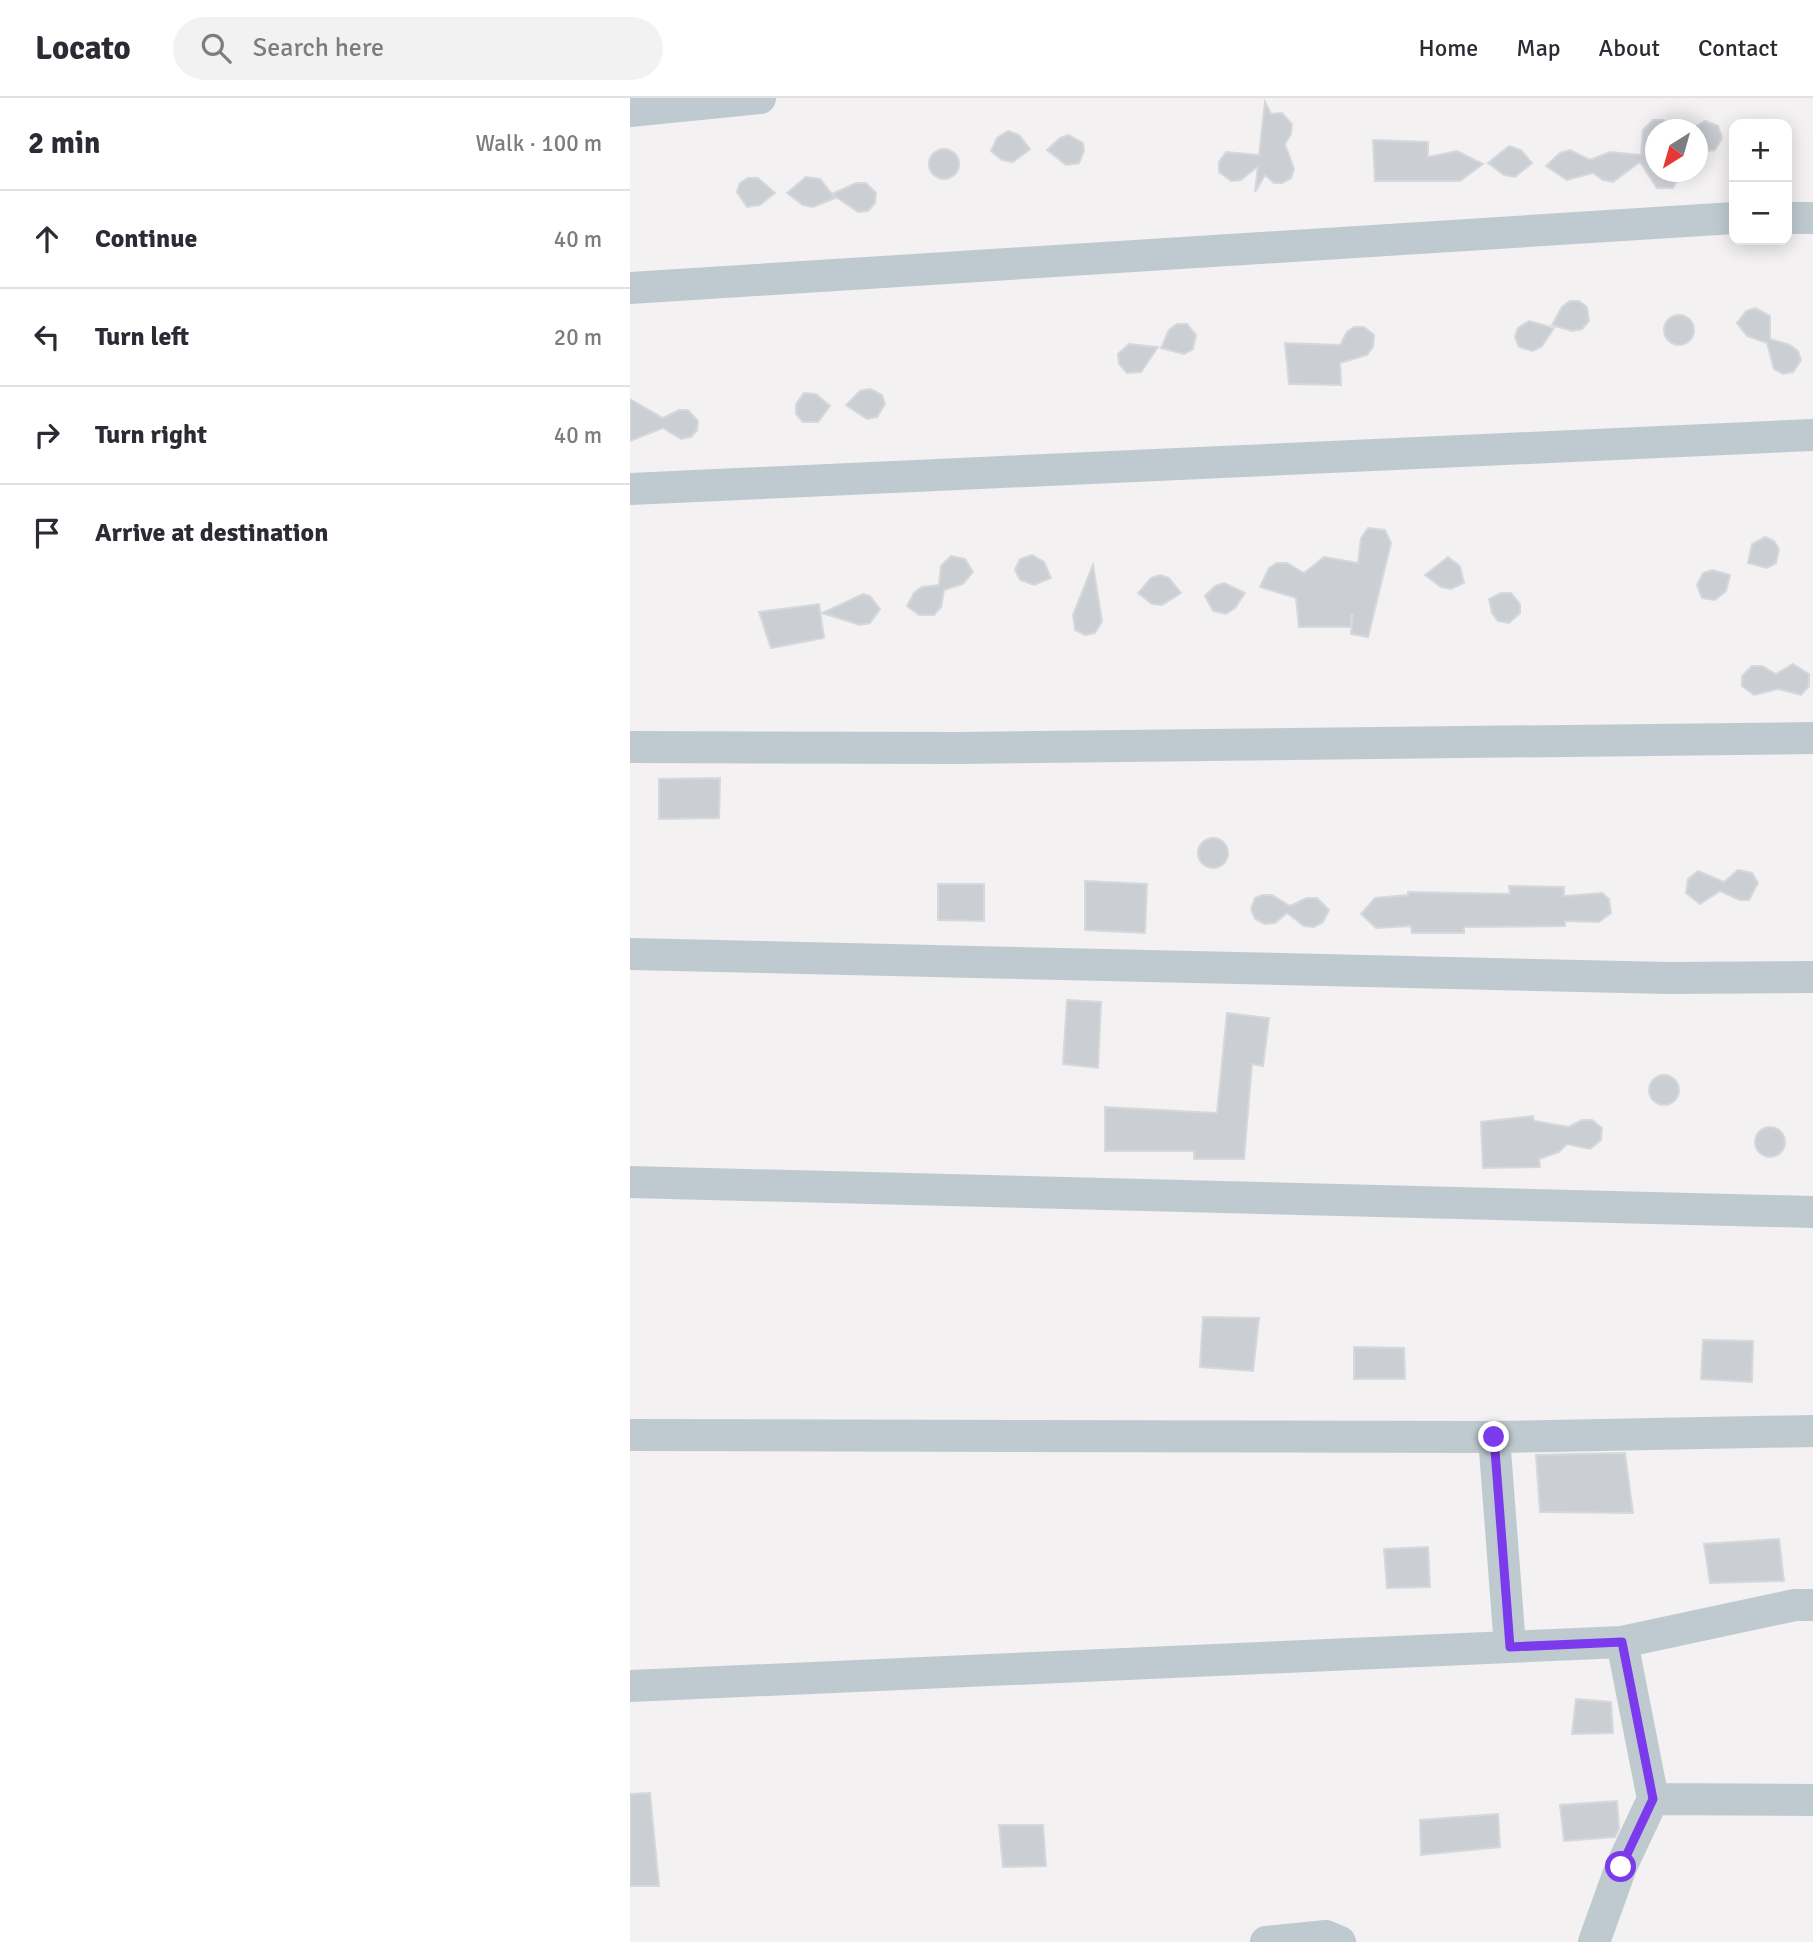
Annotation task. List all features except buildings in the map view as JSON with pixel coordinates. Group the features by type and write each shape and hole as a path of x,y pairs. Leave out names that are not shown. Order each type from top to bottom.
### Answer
{"street":[{"path":"630,111 760,98"},
{"path":"630,288 1729,218"},
{"path":"1792,218 1813,218"},
{"path":"630,489 1813,435"},
{"path":"630,747 959,748 1813,738"},
{"path":"630,954 1668,978 1813,977"},
{"path":"630,1182 1813,1212"},
{"path":"630,1435 1494,1437 1813,1431"},
{"path":"1494,1437 1510,1647"},
{"path":"630,1686 1622,1642 1794,1605 1813,1605"},
{"path":"1594,1942 1621,1867 1653,1799 1622,1642"},
{"path":"1653,1799 1813,1800"},
{"path":"1266,1942 1326,1936 1340,1942"}],"route":[{"path":"1494,1437 1510,1647 1622,1642 1653,1799 1621,1867"}]}
